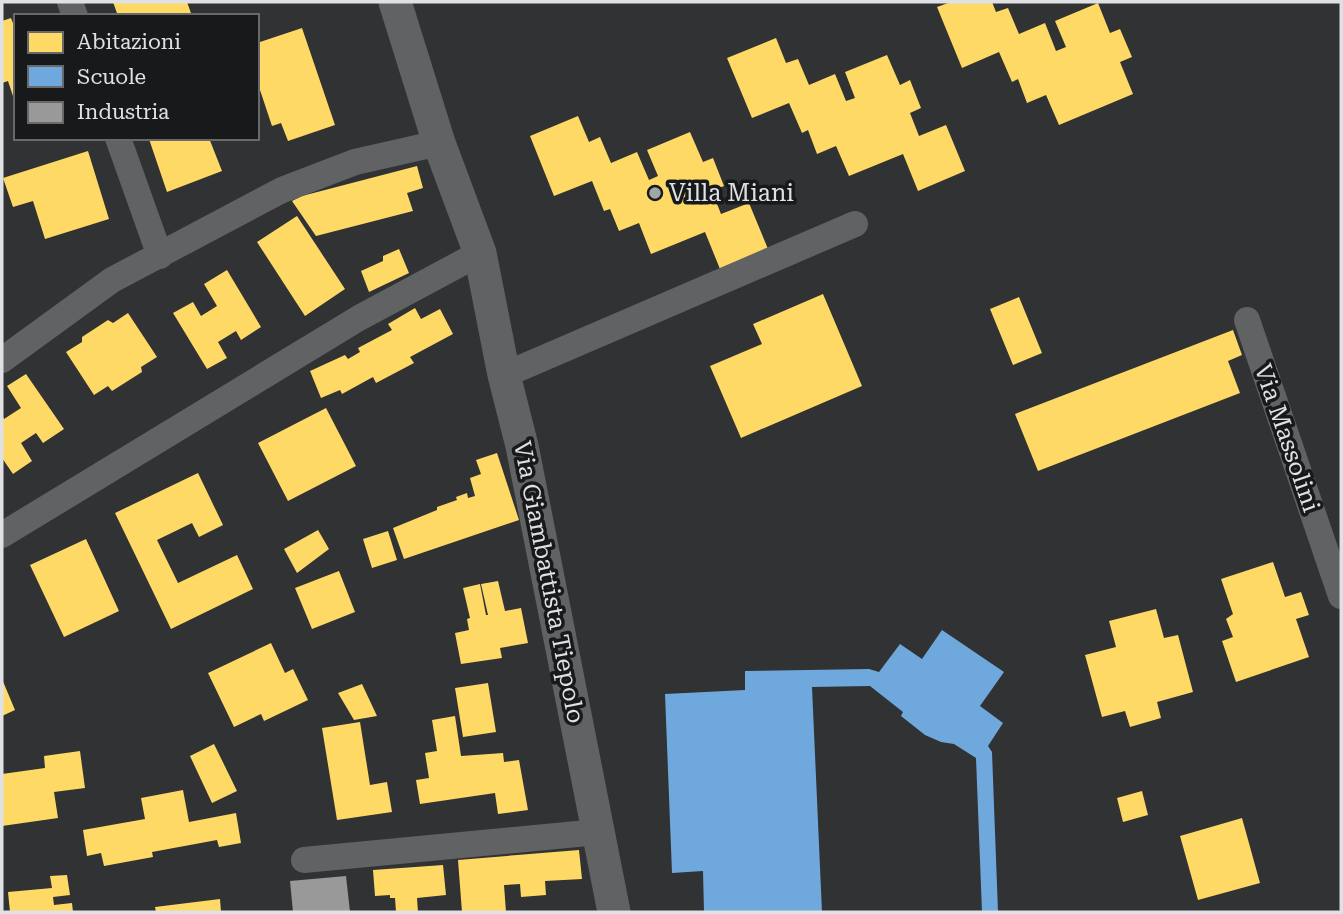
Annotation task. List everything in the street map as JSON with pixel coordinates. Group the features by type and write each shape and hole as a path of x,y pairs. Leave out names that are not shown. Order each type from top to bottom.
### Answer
{"street":[{"name":"Via Giambattista Tiepolo","path":"395,2 439,143 480,253 504,375 522,446 614,912"},
{"path":"119,140 160,257"},
{"path":"2,360 112,280 160,257 282,190 355,162 439,143"},
{"path":"504,375 855,224"},
{"path":"2,535 359,318 480,253"},
{"name":"Via Massolini","path":"1247,320 1341,596"},
{"path":"304,860 598,832"}],"building: Abitazioni":[{"path":"113,2 187,2 191,14 117,14"},
{"path":"951,2 992,2 996,12 1008,8 1019,34 1045,23 1056,51 1066,47 1055,21 1098,3 1110,33 1120,29 1132,57 1120,62 1133,94 1059,125 1046,95 1027,103 1018,79 1012,82 999,52 962,68 937,7"},
{"path":"11,18 14,26 14,99 8,81 2,83 2,21"},
{"path":"302,28 335,125 288,141 281,123 272,126 259,87 259,42"},
{"path":"776,38 786,63 798,59 809,85 835,74 846,101 855,98 845,72 887,55 900,85 910,80 921,108 910,113 919,136 946,125 965,171 918,191 903,154 849,176 836,146 817,154 808,130 802,133 789,103 752,118 727,58"},
{"name":"Villa Miani","path":"578,116 589,142 600,137 611,163 637,152 649,180 658,176 647,150 690,132 703,162 713,158 724,186 712,191 721,214 749,203 768,249 720,269 705,232 651,254 639,223 619,231 610,209 604,211 592,181 554,196 530,136"},
{"path":"149,140 210,140 222,171 167,192"},
{"path":"88,151 109,219 45,239 33,201 13,207 3,178"},
{"path":"417,166 423,188 407,193 413,211 316,236 292,201 302,196"},
{"path":"297,216 345,289 305,316 257,242"},
{"path":"399,249 409,273 369,292 361,271 383,261 383,256"},
{"path":"227,270 261,327 241,340 236,331 218,342 227,358 207,369 173,313 193,302 201,316 217,306 204,284"},
{"path":"823,294 862,386 741,438 710,366 762,344 753,324"},
{"path":"1019,297 1042,353 1013,365 990,309"},
{"path":"415,308 421,319 440,309 453,334 410,357 414,363 376,383 373,377 342,394 340,390 321,398 310,371 345,355 348,359 360,352 358,348 392,330 388,324"},
{"path":"128,313 157,357 141,367 142,372 112,391 108,386 94,395 66,352 82,342 82,337 108,320 113,323"},
{"path":"1233,330 1242,355 1228,361 1240,393 1038,471 1015,414"},
{"path":"26,374 64,429 43,443 36,433 21,443 32,461 13,474 2,458 2,415 4,419 21,408 7,386"},
{"path":"326,408 356,466 288,501 258,443"},
{"path":"497,453 519,520 404,559 393,528 437,510 437,507 457,500 456,497 467,493 468,498 475,496 470,478 481,474 476,460"},
{"path":"198,473 223,525 199,537 192,523 157,540 178,583 237,555 253,589 171,629 115,513"},
{"path":"318,530 329,549 297,573 284,549"},
{"path":"388,531 397,560 372,568 363,539"},
{"path":"86,539 119,611 64,637 30,565"},
{"path":"1273,562 1285,597 1301,592 1309,615 1296,619 1309,657 1236,682 1222,641 1233,637 1226,619 1233,614 1221,579"},
{"path":"339,571 355,612 312,629 295,588"},
{"path":"498,581 505,611 521,608 528,643 500,648 502,658 461,664 455,633 469,630 467,619 470,618 463,588 480,584 488,615 481,584"},
{"path":"1156,609 1164,638 1178,635 1193,692 1157,702 1161,718 1130,727 1125,711 1102,717 1085,655 1116,647 1109,621"},
{"path":"271,643 285,673 293,669 308,700 264,721 261,714 234,727 208,673"},
{"path":"2,679 15,710 2,716"},
{"path":"488,683 496,732 463,737 455,688"},
{"path":"362,684 377,716 354,720 338,693"},
{"path":"455,716 461,756 503,753 504,762 519,760 528,810 498,814 495,793 420,804 416,780 429,778 425,753 437,751 432,720"},
{"path":"360,722 370,785 387,782 392,812 337,820 322,728"},
{"path":"214,744 237,791 212,803 190,756"},
{"path":"80,751 85,788 54,792 58,818 2,826 2,774 45,768 44,756"},
{"path":"183,790 189,822 236,813 241,843 219,847 217,840 152,852 153,857 104,866 101,853 87,856 83,830 145,819 141,798"},
{"path":"1142,791 1148,815 1123,822 1117,798"},
{"path":"1242,818 1260,883 1198,900 1180,836"},
{"path":"579,850 582,879 545,881 546,895 521,897 520,884 504,885 506,912 462,912 458,860"},
{"path":"443,865 446,895 417,898 418,912 396,912 395,898 390,898 390,895 375,896 373,870"},
{"path":"67,875 70,895 53,897 54,905 72,903 73,912 10,912 8,892 52,888 50,876"},
{"path":"220,899 221,912 156,912 155,907"}],"building: Scuole":[{"path":"942,630 1004,672 980,706 1003,723 988,746 992,752 998,912 982,912 976,758 954,744 925,735 901,716 903,712 870,686 812,687 822,912 704,912 703,871 672,873 665,694 745,690 745,671 869,669 879,672 900,644 922,659"}],"building: Industria":[{"path":"346,876 350,912 293,912 290,881"}],"place":[{"name":"Villa Miani","path":"655,193"}]}
